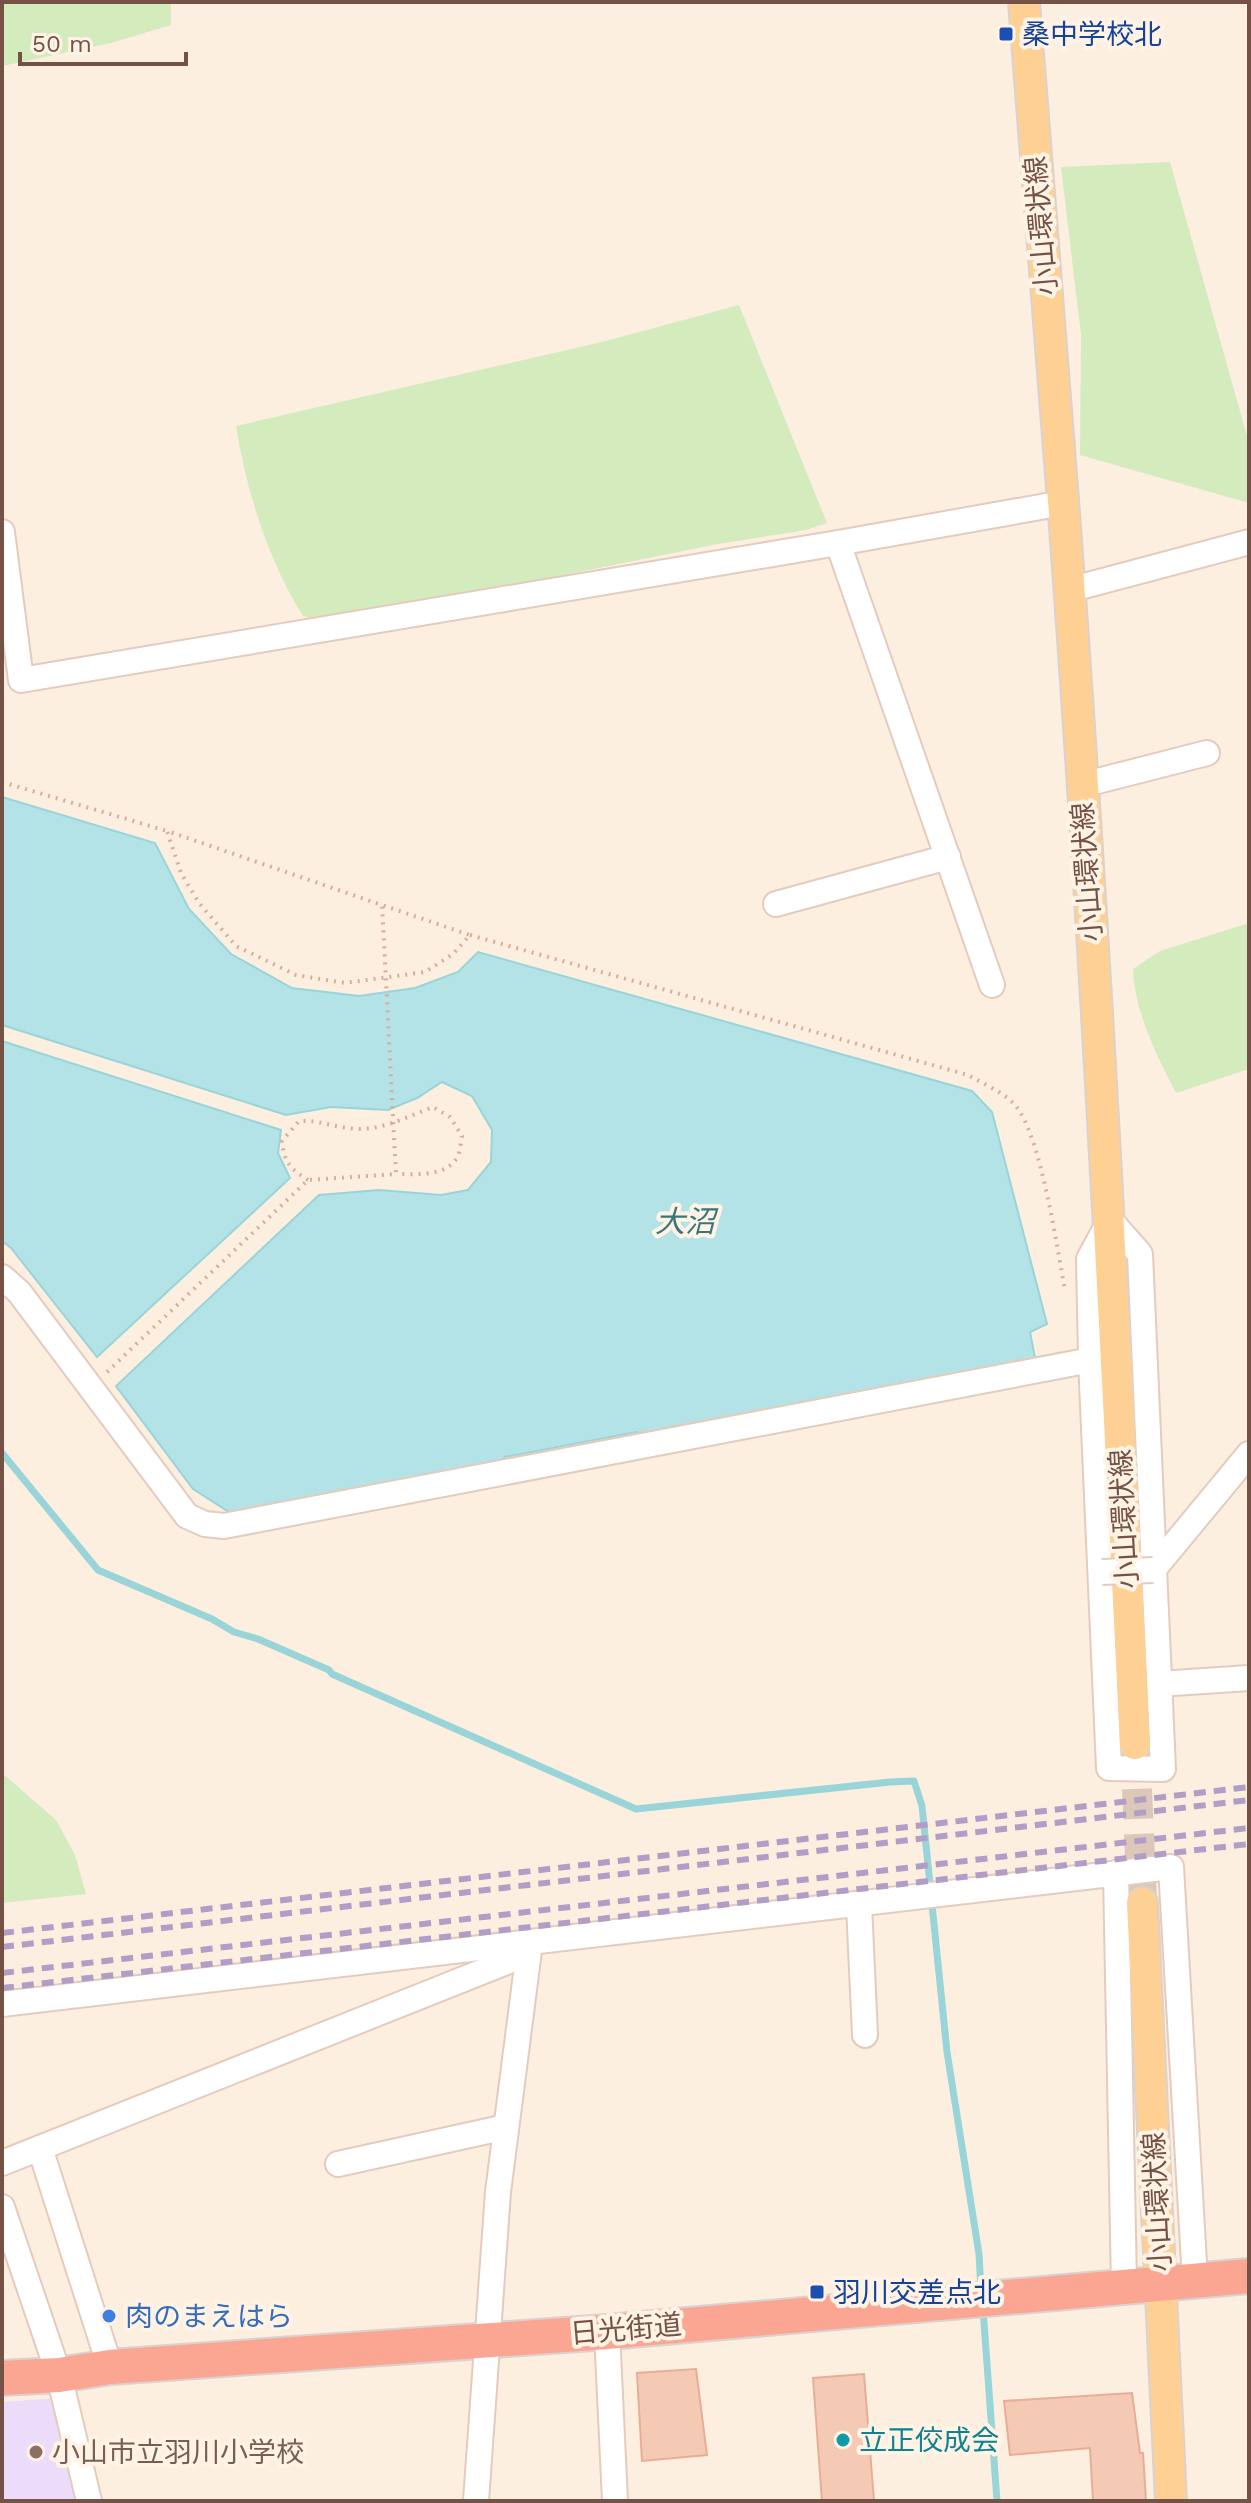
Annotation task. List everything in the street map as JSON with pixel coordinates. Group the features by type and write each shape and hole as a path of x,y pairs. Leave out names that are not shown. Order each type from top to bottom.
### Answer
{"highway":[{"name":"日光街道","path":"2,2378 59,2375 110,2367 607,2332 1249,2276"}],"main road":[{"name":"小山環状線","path":"1024,2 1063,503 1110,1220 1135,1744"},
{"name":"小山環状線","path":"1142,1903 1171,2501"}],"street":[{"path":"2,532 21,680 1063,503"},
{"path":"1069,590 1249,542"},
{"path":"838,543 992,985"},
{"path":"1082,785 1207,753"},
{"path":"776,904 948,857"},
{"path":"1110,1220 1140,1254 1163,1769 1109,1768 1091,1360 1089,1259 1110,1220"},
{"path":"2,1277 19,1292 187,1516 205,1524 224,1526 1091,1360"},
{"path":"1102,1572 1153,1570 1249,1454"},
{"path":"1159,1684 1249,1678"},
{"path":"2,2004 1171,1867 1195,2280"},
{"path":"1116,1873 1124,2285"},
{"path":"859,1905 865,2035"},
{"path":"476,2501 498,2192 530,1943"},
{"path":"2,2163 514,1959 530,1943"},
{"path":"338,2164 506,2127"},
{"path":"40,2148 110,2367"},
{"path":"2,2207 59,2375 89,2501"},
{"path":"607,2332 615,2501"}],"path":[{"path":"2,782 167,831 470,935 968,1075 1016,1106 1041,1168 1067,1300"},
{"path":"167,831 181,873 199,903 236,946 296,975 345,983 425,972 453,954 470,935"},
{"path":"382,905 396,1174"},
{"path":"433,1107 450,1117 462,1136 458,1156 446,1169 423,1174 308,1180 290,1169 283,1156 282,1141 299,1121 314,1120 367,1129 393,1123 433,1107"},
{"path":"90,1388 308,1180"}],"shaded area":[{"name":"小山市立羽川小学校","path":"57,2398 82,2501 2,2501 2,2402"}],"green space":[{"path":"2,2 171,2 171,25 111,43 2,66"},
{"path":"1170,162 1249,443 1249,503 1080,455 1081,335 1061,167"},
{"path":"739,305 827,523 806,530 718,544 366,615 315,619 303,616 279,571 260,524 236,426 602,342"},
{"path":"1249,923 1249,1069 1176,1093 1142,1017 1133,969 1160,951"},
{"path":"2,1773 56,1820 75,1855 86,1894 2,1903"}],"water":[{"name":"大沼","path":"2,797 155,843 189,909 231,954 292,988 359,996 415,988 458,972 478,952 972,1091 992,1112 1047,1324 1030,1332 1035,1358 649,1437 636,1432 505,1457 491,1470 265,1517 229,1512 193,1489 116,1386 319,1195 379,1190 441,1195 468,1190 491,1162 492,1130 472,1096 442,1082 417,1098 388,1110 331,1107 286,1115 2,1025"},
{"path":"2,1041 281,1130 278,1153 290,1178 97,1357 11,1248 2,1241"}],"building":[{"path":"696,2369 707,2455 642,2461 637,2373"},
{"name":"立正佼成会","path":"864,2374 874,2501 822,2501 813,2378"},
{"path":"1132,2393 1140,2453 1143,2453 1146,2501 1093,2501 1090,2448 1010,2455 1004,2401"}],"waterway":[{"path":"2,1453 98,1570 636,1809 914,1781 922,1806 947,2052 979,2254 981,2289"},
{"path":"983,2309 997,2501"}],"tunnel":[{"path":"1135,1744 1142,1903"}],"railway":[{"path":"2,1933 1249,1787"},
{"path":"2,1947 1249,1800"},
{"path":"2,1973 1249,1828"},
{"path":"2,1988 1249,1844"}],"place":[{"name":"桑中学校北","path":"1006,34"},
{"name":"羽川交差点北","path":"817,2292"},
{"name":"肉のまえはら","path":"109,2316"},
{"name":"立正佼成会","path":"843,2440"},
{"name":"小山市立羽川小学校","path":"36,2452"}]}
